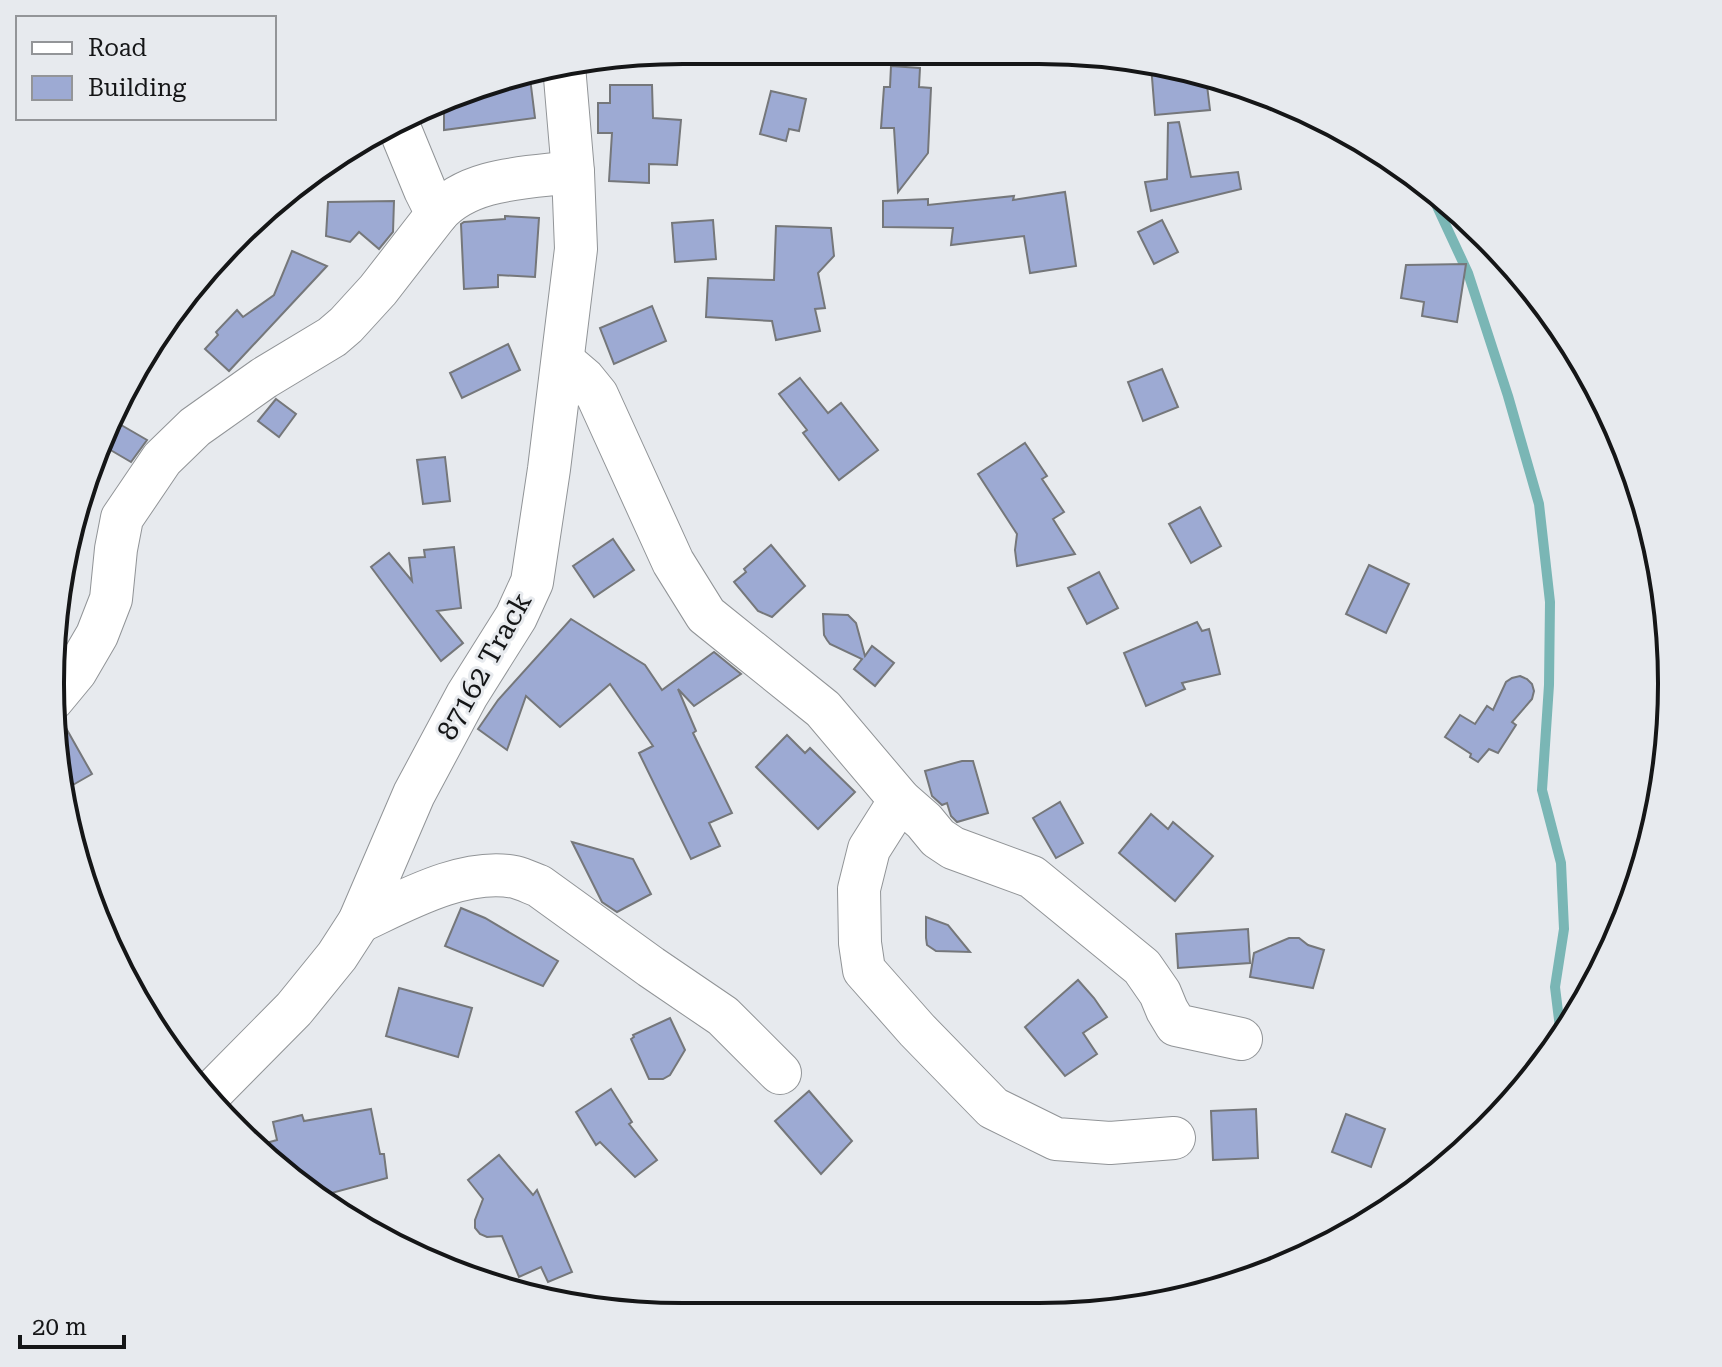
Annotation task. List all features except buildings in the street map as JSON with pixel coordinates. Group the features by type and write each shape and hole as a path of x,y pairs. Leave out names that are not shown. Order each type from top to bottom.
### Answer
{"street":[{"name":"87162 Track","path":"215,1089 294,1009 337,956 359,922 414,794 467,695 516,617 532,582 546,496 576,249 565,76"},
{"path":"401,133 437,214"},
{"path":"64,685 97,635 111,599 122,518 162,459 195,427 346,325 378,290 446,203 476,187 573,172"},
{"path":"563,361 597,395 673,562 706,615 823,709 900,800 938,838 953,848 1032,877 1142,967 1176,1025 1241,1039"},
{"path":"900,800 869,849 859,889 864,970 993,1108 1056,1139 1110,1143 1174,1138"},
{"path":"359,922 443,884 495,875 518,877 539,886 723,1016 780,1073"}],"waterway":[{"path":"1439,212 1468,273 1539,504 1550,602 1549,685 1542,790 1561,863 1564,929 1555,987 1559,1020"}]}
